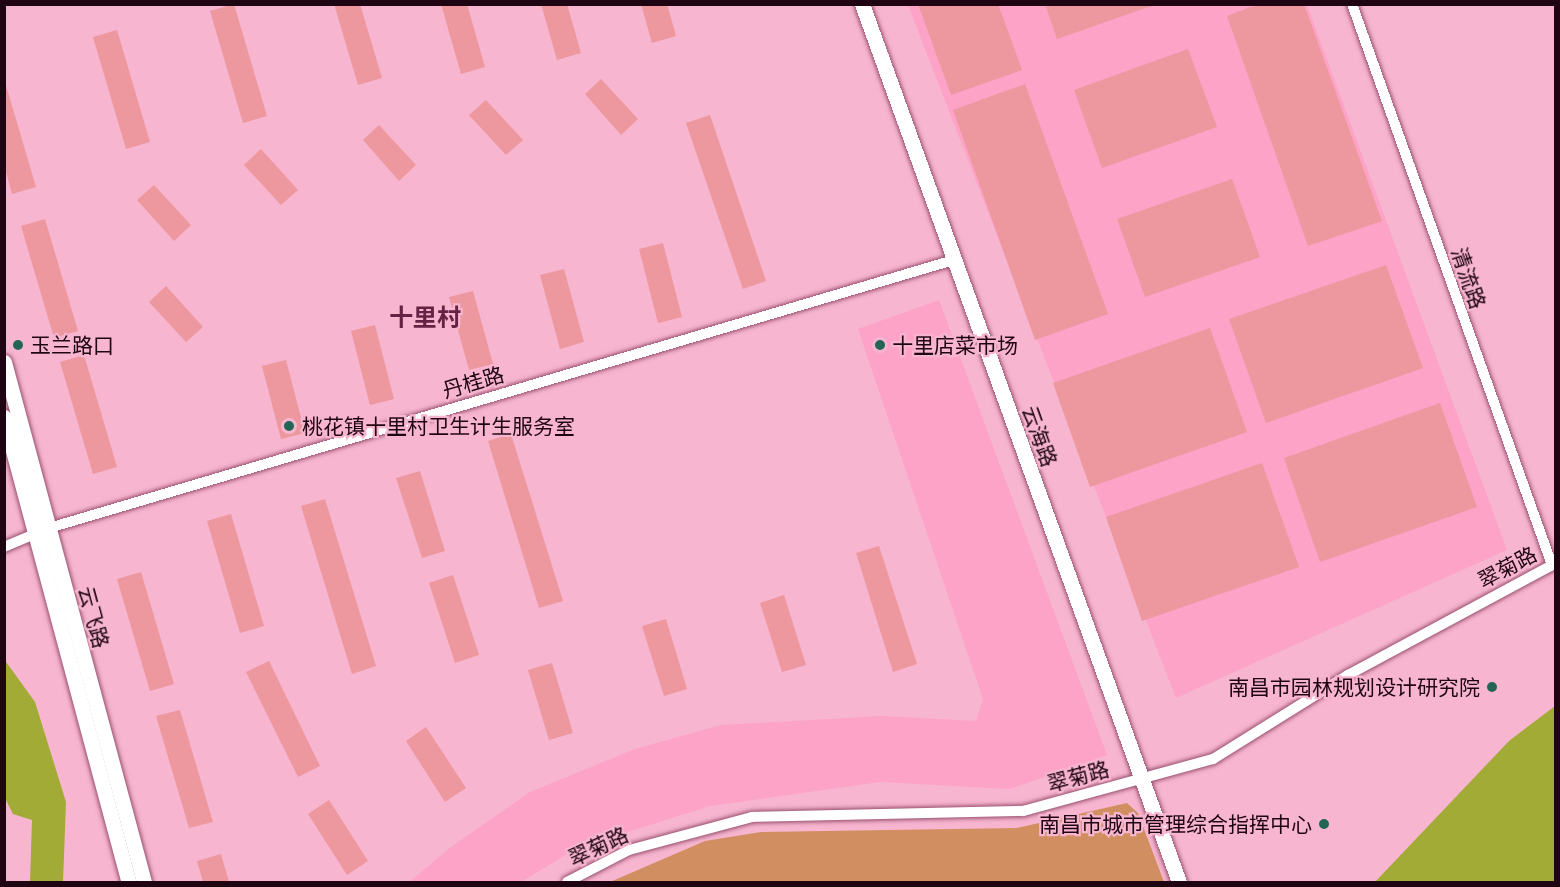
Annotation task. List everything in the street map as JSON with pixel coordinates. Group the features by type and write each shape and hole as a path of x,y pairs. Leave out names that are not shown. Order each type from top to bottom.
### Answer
{"main road":[{"name":"云海路","path":"862,4 1179,882"},
{"name":"云飞路","path":"4,362 42,531 129,882"},
{"name":"云飞路","path":"4,417 42,531 144,882"}],"street":[{"name":"清流路","path":"1352,4 1554,564"},
{"name":"丹桂路","path":"4,547 42,531 954,260"},
{"name":"翠菊路","path":"567,882 629,850 752,817 1023,811 1213,759 1348,675 1554,564"}],"shaded area":[{"path":"908,5 1307,5 1507,550 1176,698"},
{"path":"939,300 1107,755 1010,789 880,782 710,806 577,848 521,882 409,882 451,847 530,792 635,749 721,725 881,716 976,721 983,699 858,329"},
{"path":"4,659 35,702 66,802 63,882 30,882 32,820 13,814 5,798"},
{"path":"1555,706 1555,882 1375,882 1509,741"},
{"path":"1127,803 1138,813 1164,882 610,882 705,841 761,832 1017,828"}],"building":[{"path":"234,4 267,116 243,123 210,11"},
{"path":"334,4 360,4 382,78 358,85"},
{"path":"441,4 467,4 485,67 461,74"},
{"path":"541,4 567,4 581,53 557,60"},
{"path":"641,4 667,4 676,36 652,43"},
{"path":"918,4 998,4 1022,70 951,95"},
{"path":"1045,4 1154,4 1154,5 1057,39"},
{"path":"1259,4 1304,4 1382,221 1308,246 1227,16"},
{"path":"117,30 150,142 126,149 93,37"},
{"path":"1188,49 1217,127 1102,168 1074,90"},
{"path":"601,79 638,119 621,135 585,94"},
{"path":"5,82 36,187 12,194 5,168"},
{"path":"1025,84 1108,314 1035,340 953,110"},
{"path":"486,100 523,140 506,155 469,115"},
{"path":"710,115 766,281 743,289 686,123"},
{"path":"379,125 416,165 399,181 363,140"},
{"path":"261,149 298,190 281,205 244,165"},
{"path":"1232,179 1260,257 1145,297 1117,219"},
{"path":"154,185 191,225 174,241 137,200"},
{"path":"45,219 78,331 54,338 21,226"},
{"path":"663,243 682,317 658,323 639,249"},
{"path":"1386,265 1423,368 1266,423 1229,319"},
{"path":"564,269 584,342 560,349 540,275"},
{"path":"166,286 203,327 186,342 149,302"},
{"path":"473,291 493,364 469,370 449,297"},
{"path":"375,325 394,399 370,405 351,331"},
{"path":"1210,328 1247,432 1090,487 1053,383"},
{"path":"84,355 117,467 93,474 60,362"},
{"path":"286,360 305,433 281,439 262,366"},
{"path":"1440,403 1477,507 1320,562 1284,458"},
{"path":"511,434 563,601 539,608 488,441"},
{"path":"1262,463 1299,567 1142,621 1106,517"},
{"path":"420,471 445,551 422,558 396,478"},
{"path":"325,499 376,666 352,674 301,506"},
{"path":"231,514 264,626 240,633 207,521"},
{"path":"879,546 917,664 893,672 856,553"},
{"path":"141,572 174,684 150,691 117,579"},
{"path":"453,575 479,655 455,663 429,583"},
{"path":"784,595 806,665 782,672 760,603"},
{"path":"666,619 687,689 664,696 642,626"},
{"path":"269,661 320,766 298,777 246,672"},
{"path":"552,663 573,733 549,740 528,670"},
{"path":"180,710 213,822 189,828 156,716"},
{"path":"426,727 466,788 445,802 406,741"},
{"path":"329,800 368,861 347,875 308,814"},
{"path":"221,854 229,882 203,882 197,861"}],"place":[{"name":"玉兰路口","path":"18,345"},
{"name":"十里店菜市场","path":"880,345"},
{"name":"桃花镇十里村卫生计生服务室","path":"289,426"},
{"name":"南昌市园林规划设计研究院","path":"1492,687"},
{"name":"南昌市城市管理综合指挥中心","path":"1324,824"}],"district":[{"name":"十里村","path":"425,318"}]}
